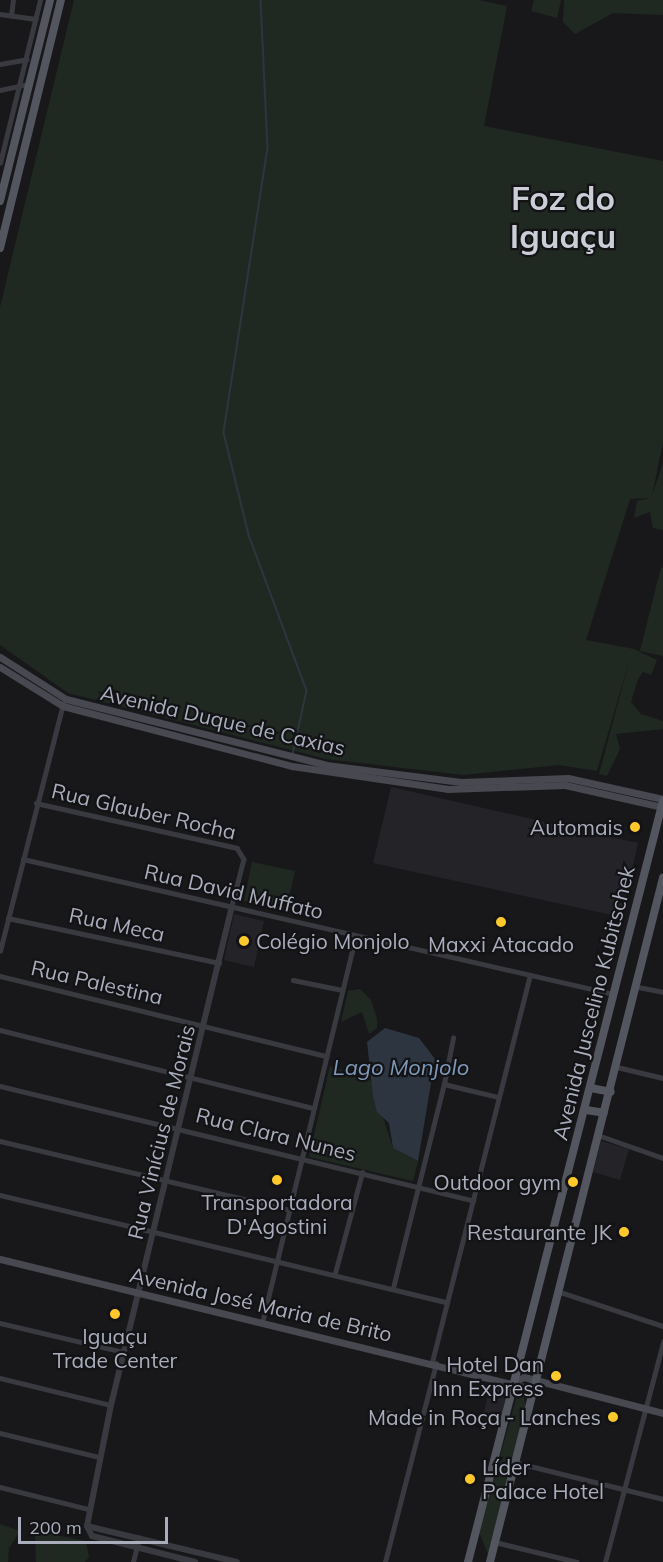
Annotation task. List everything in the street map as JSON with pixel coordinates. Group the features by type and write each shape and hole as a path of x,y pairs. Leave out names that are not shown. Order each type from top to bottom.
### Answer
{"main road":[{"path":"0,201 50,0"},
{"path":"0,248 61,0"},
{"name":"Avenida Duque de Caxias","path":"0,657 64,702"},
{"name":"Avenida Duque de Caxias","path":"0,667 64,702 325,768 448,789 565,785 663,804"},
{"name":"Avenida Juscelino Kubitschek","path":"468,1562 663,804"},
{"name":"Avenida Juscelino Kubitschek","path":"490,1562 514,1461 638,987 663,878"},
{"path":"591,1088 611,1092"},
{"path":"586,1110 604,1113"},
{"name":"Avenida José Maria de Brito","path":"0,1259 263,1319 514,1382 524,1377 536,1383"},
{"path":"536,1383 663,1413"}],"street":[{"path":"11,16 14,0"},
{"path":"0,163 3,140 27,59 40,0"},
{"path":"0,14 36,19"},
{"path":"0,64 27,59"},
{"path":"0,90 19,89 29,84"},
{"path":"0,951 36,803 64,702"},
{"name":"Rua Glauber Rocha","path":"36,803 243,852"},
{"name":"Rua Vinícius de Morais","path":"87,1526 88,1509 111,1405 219,963 243,852"},
{"name":"Rua David Muffato","path":"22,859 614,994"},
{"name":"Rua Meca","path":"8,918 219,963"},
{"path":"263,1319 279,1260 325,1056 356,936"},
{"path":"386,1562 447,1302 530,975"},
{"name":"Rua Palestina","path":"0,976 325,1056"},
{"path":"293,980 342,990"},
{"path":"638,987 663,992"},
{"path":"0,1030 313,1108"},
{"path":"393,1288 444,1084 453,1038"},
{"path":"617,1067 663,1078"},
{"path":"444,1084 498,1097"},
{"name":"Rua Clara Nunes","path":"0,1086 473,1200"},
{"path":"598,1136 663,1158"},
{"path":"0,1141 290,1210"},
{"path":"335,1273 362,1173"},
{"path":"0,1195 335,1273 447,1302"},
{"path":"560,1292 663,1326"},
{"path":"0,1323 124,1352"},
{"path":"605,1562 663,1342"},
{"path":"0,1378 111,1405"},
{"path":"381,1411 421,1420"},
{"path":"0,1433 99,1457"},
{"path":"514,1461 663,1499"},
{"path":"0,1487 88,1509"},
{"path":"87,1526 237,1562"},
{"path":"87,1526 92,1536 195,1562"},
{"path":"103,1539 105,1530"},
{"path":"133,1562 139,1538"},
{"path":"495,1542 578,1562"}],"shaded area":[{"path":"74,0 478,0 507,6 484,126 663,161 663,442 652,496 663,463 663,530 653,528 650,512 634,518 637,501 650,498 630,499 586,640 634,649 657,660 651,675 643,672 638,679 631,702 641,714 663,721 663,729 616,734 620,749 607,776 599,774 630,658 597,771 559,765 463,775 326,759 68,693 0,645 0,307"},
{"path":"534,0 561,0 557,18 531,11"},
{"path":"564,0 663,0 663,15 613,13 575,34 563,22"},
{"path":"661,567 663,568 663,656 640,651"},
{"path":"391,787 638,843 621,917 373,863"},
{"path":"252,862 295,871 286,910 244,901"},
{"name":"Colégio Monjolo","path":"234,914 264,921 254,967 224,960"},
{"path":"360,989 371,1000 377,1019 377,1028 369,1034 362,1012 341,1022 348,991"},
{"path":"330,1066 371,1081 393,1148 418,1161 413,1181 309,1157"},
{"path":"601,1141 629,1149 620,1180 593,1172"},
{"path":"490,1386 507,1390 502,1417 484,1412"},
{"path":"518,1392 523,1392 526,1408 488,1554 479,1532"},
{"path":"0,1524 20,1531 9,1548 8,1562 0,1562"},
{"path":"35,1531 86,1541 89,1557 85,1562 36,1562"}],"water":[{"name":"Lago Monjolo","path":"385,1028 419,1038 435,1059 418,1161 393,1148 389,1123 377,1112 373,1096 367,1042"}],"waterway":[{"path":"261,0 268,148 224,433 249,535 307,691 293,754"}],"place":[{"name":"Automais","path":"635,827"},
{"name":"Maxxi Atacado","path":"501,922"},
{"name":"Colégio Monjolo","path":"244,941"},
{"name":"Transportadora D'Agostini","path":"277,1180"},
{"name":"Outdoor gym","path":"573,1182"},
{"name":"Restaurante JK","path":"624,1232"},
{"name":"Iguaçu Trade Center","path":"115,1314"},
{"name":"Hotel Dan Inn Express","path":"556,1376"},
{"name":"Made in Roça - Lanches","path":"613,1417"},
{"name":"Líder Palace Hotel","path":"470,1479"}],"district":[{"name":"Foz do Iguaçu","path":"563,217"}]}
